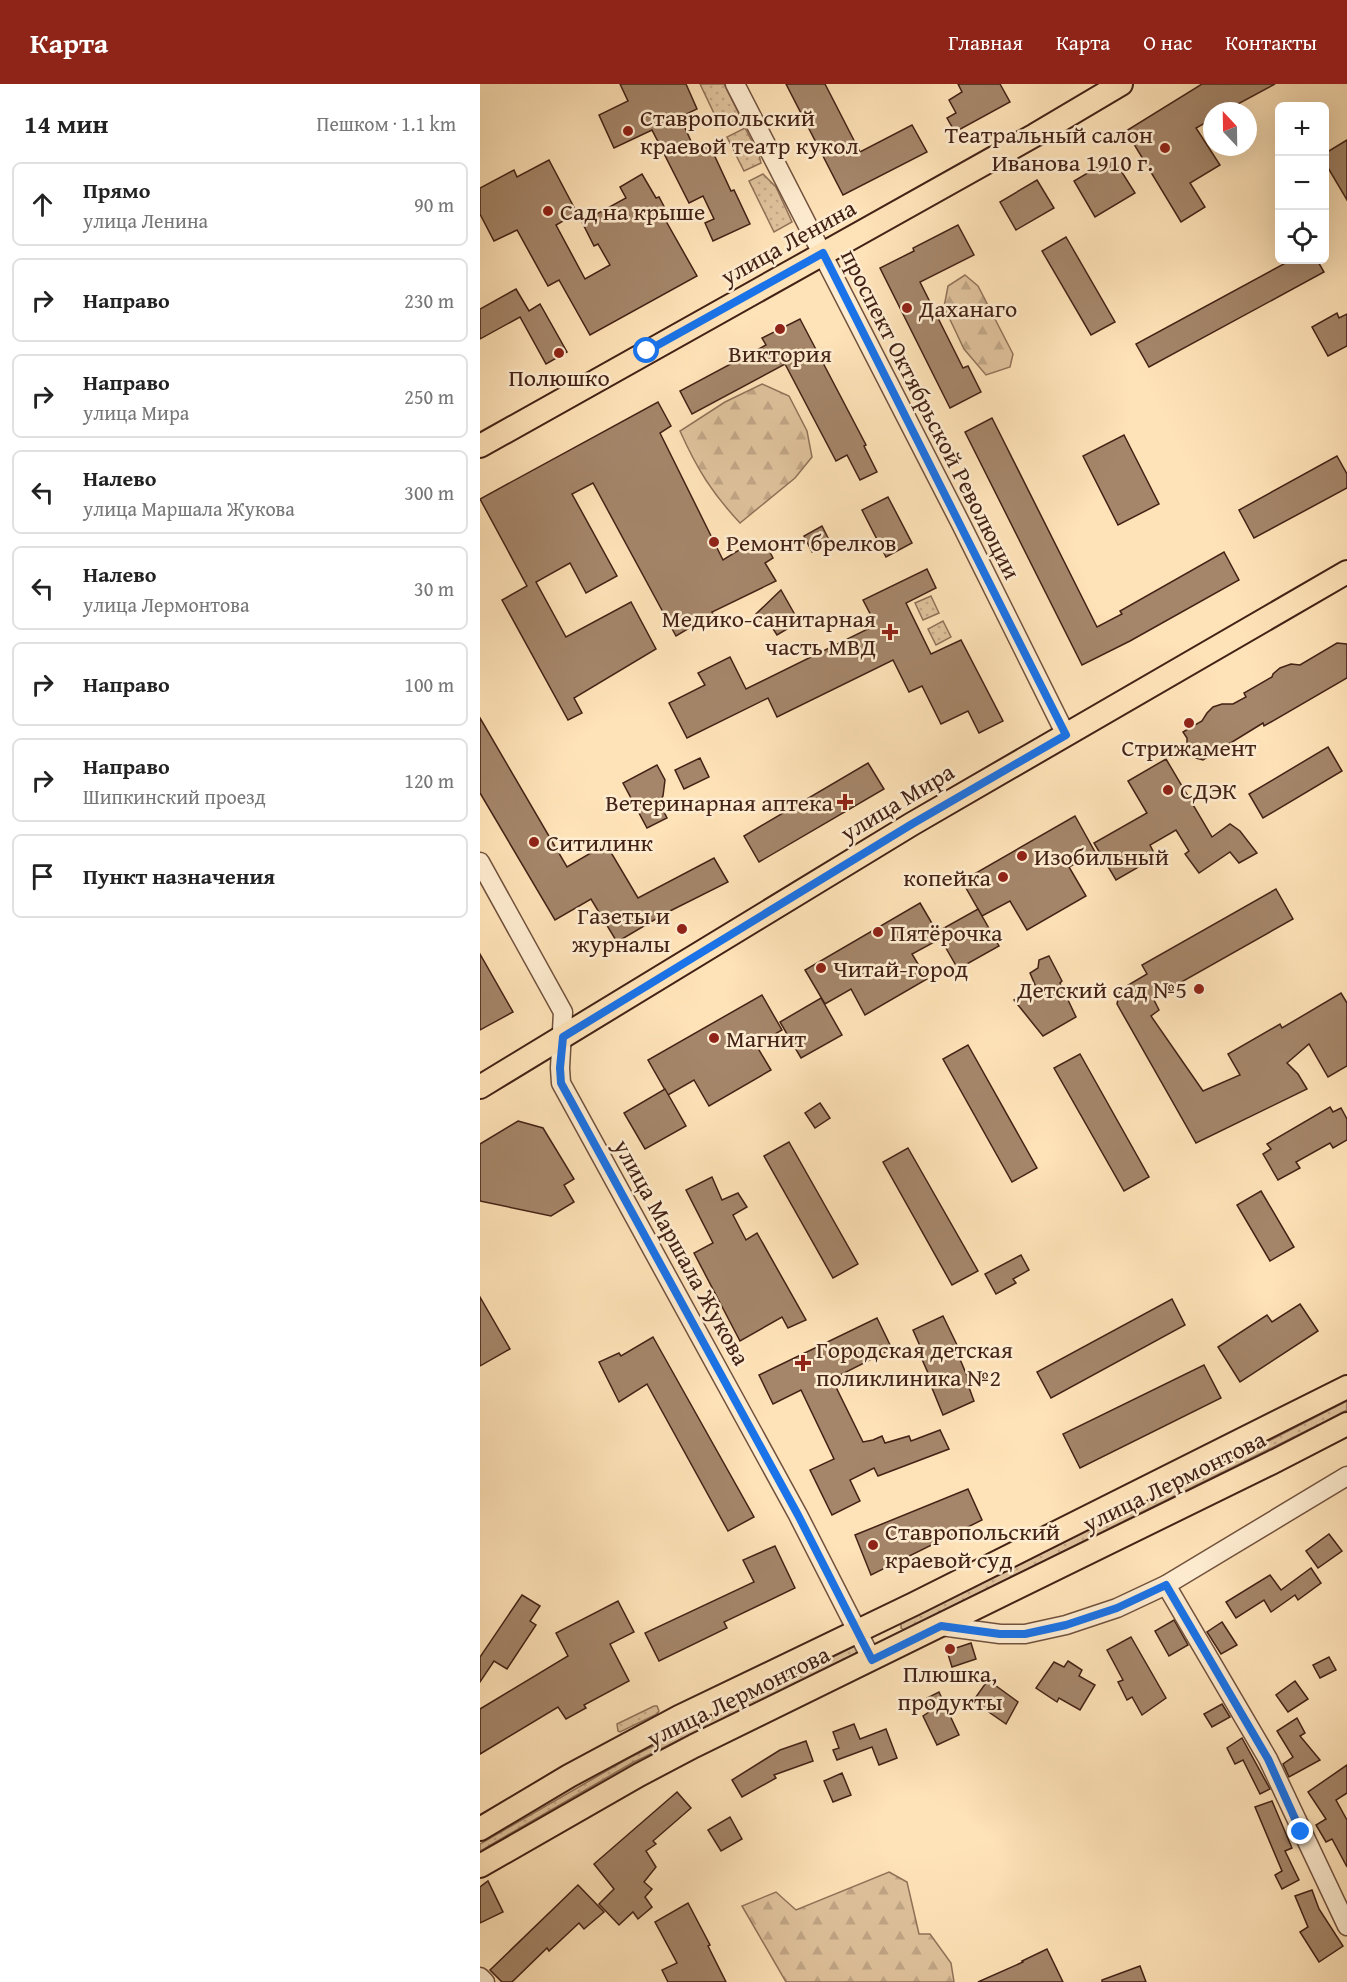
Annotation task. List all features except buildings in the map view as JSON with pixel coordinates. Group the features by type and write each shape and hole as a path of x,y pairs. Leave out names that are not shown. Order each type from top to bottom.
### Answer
{"main road":[{"name":"улица Ленина","path":"480,446 1016,146 1121,84"},
{"name":"улица Мира","path":"480,1088 863,854 1347,572"},
{"name":"улица Лермонтова","path":"480,1829 569,1776 679,1717 1347,1387"},
{"name":"улица Лермонтова","path":"480,1866 639,1775 1347,1424"}],"street":[{"name":"проспект Октябрьской Революции","path":"735,84 823,253 1066,735"},
{"name":"улица Маршала Жукова","path":"480,862 563,1012 561,1083 798,1515 872,1660"},
{"path":"941,1626 1000,1634 1025,1634 1066,1625 1117,1608 1166,1585 1347,1476"},
{"path":"1166,1585 1268,1759 1347,1926"},
{"path":"480,1977 485,1982"}],"green space":[{"path":"700,84 724,84 741,118 721,128"},
{"path":"745,128 761,163 744,171 727,137"},
{"path":"763,174 776,187 792,222 774,232 749,181"},
{"path":"965,275 978,286 1013,354 1010,367 986,375 964,349 944,307 948,286"},
{"path":"762,384 789,396 807,431 812,457 795,478 740,523 706,480 680,431 725,402"},
{"path":"931,596 939,613 923,620 915,603"},
{"path":"943,621 951,637 936,645 928,629"},
{"path":"1347,1401 1347,1410 1324,1422 904,1630 901,1628 901,1623"},
{"path":"853,1647 858,1650 855,1654 632,1763 480,1851 480,1844 629,1758"},
{"path":"657,1706 659,1711 657,1714 618,1731 617,1724"},
{"path":"889,1872 907,1882 919,1934 930,1934 951,1963 954,1982 786,1982 742,1906 776,1892 796,1910"}],"place":[{"name":"Ставропольский краевой театр кукол","path":"628,131"},
{"name":"Театральный салон Иванова 1910 г.","path":"1165,148"},
{"name":"Сад на крыше","path":"548,211"},
{"name":"Даханаго","path":"907,308"},
{"name":"Виктория","path":"780,329"},
{"name":"Полюшко","path":"559,353"},
{"name":"Ремонт брелков","path":"714,542"},
{"name":"Медико-санитарная часть МВД","path":"890,632"},
{"name":"Стрижамент","path":"1189,723"},
{"name":"СДЭК","path":"1168,790"},
{"name":"Ветеринарная аптека","path":"845,802"},
{"name":"Ситилинк","path":"534,842"},
{"name":"Изобильный","path":"1022,856"},
{"name":"копейка","path":"1003,877"},
{"name":"Газеты и журналы","path":"682,929"},
{"name":"Пятёрочка","path":"878,932"},
{"name":"Читай-город","path":"821,968"},
{"name":"Детский сад №5","path":"1199,989"},
{"name":"Магнит","path":"714,1038"},
{"name":"Городская детская поликлиника №2","path":"803,1363"},
{"name":"Ставропольский краевой суд","path":"873,1545"},
{"name":"Плюшка, продукты","path":"950,1649"}],"route":[{"path":"647,351 823,253 1066,735 912,824 563,1037 561,1083 798,1515 872,1660 941,1626 1000,1634 1025,1634 1066,1625 1117,1608 1166,1585 1268,1759 1301,1832"}]}
